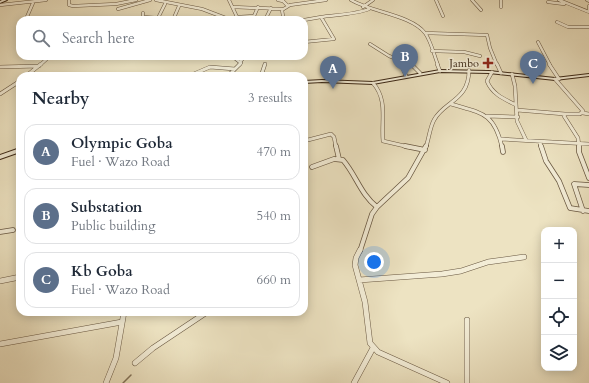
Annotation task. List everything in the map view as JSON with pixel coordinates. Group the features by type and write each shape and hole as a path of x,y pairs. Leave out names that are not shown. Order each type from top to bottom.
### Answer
{"main road":[{"path":"0,4 5,0"},
{"path":"308,82 322,80 373,83 420,73 469,70 557,79 589,74"},
{"path":"0,157 16,151"}],"street":[{"path":"0,4 33,3 46,0"},
{"path":"69,0 68,4 73,6 116,4 136,0"},
{"path":"118,8 150,0"},
{"path":"156,0 165,4 202,9 218,16"},
{"path":"229,0 237,16"},
{"path":"278,0 283,1 288,6"},
{"path":"233,7 283,9 288,6 326,0"},
{"path":"351,0 363,7 416,25 425,33 440,71"},
{"path":"363,7 373,0"},
{"path":"436,0 443,16"},
{"path":"472,0 481,10"},
{"path":"501,0 501,7"},
{"path":"559,0 589,11 589,6"},
{"path":"548,2 571,4"},
{"path":"27,16 33,3"},
{"path":"159,16 165,4"},
{"path":"175,16 179,6"},
{"path":"254,16 258,7"},
{"path":"267,16 270,8"},
{"path":"283,9 283,16"},
{"path":"308,19 352,12 361,13 370,9"},
{"path":"308,42 334,39 321,17"},
{"path":"557,22 568,26 589,27"},
{"path":"425,33 487,35 490,48 501,73"},
{"path":"538,42 557,79 583,113"},
{"path":"370,44 389,56 416,66 420,73"},
{"path":"432,51 464,52 480,56"},
{"path":"32,72 47,60"},
{"path":"401,60 402,68 406,76"},
{"path":"232,72 241,64 241,61"},
{"path":"262,72 265,64"},
{"path":"0,67 40,66"},
{"path":"201,72 210,67 235,69"},
{"path":"446,383 378,352 373,348 370,343 365,302 355,264 356,258 363,245 369,221 377,207 404,183 425,150 434,120 439,113 462,94 469,75 469,70"},
{"path":"492,72 487,81 490,88 498,96 516,105"},
{"path":"512,74 515,86 518,117 526,140"},
{"path":"373,83 381,90 383,100 383,141 425,150"},
{"path":"0,94 16,84"},
{"path":"451,104 487,116 518,117"},
{"path":"517,110 565,114 589,114"},
{"path":"565,114 570,128 578,138 580,144 579,152 589,178"},
{"path":"487,116 501,139 503,152"},
{"path":"308,140 331,134 334,137 339,159 351,169 368,200 377,207"},
{"path":"501,139 589,144"},
{"path":"540,142 546,161 559,181 569,206 573,210 589,211"},
{"path":"312,167 339,159"},
{"path":"583,211 574,184 589,185"},
{"path":"0,232 13,230"},
{"path":"359,280 448,273 461,271 488,262 524,257"},
{"path":"0,285 2,281 16,277"},
{"path":"106,383 111,375 116,358 123,316"},
{"path":"135,363 153,348 201,316"},
{"path":"467,320 467,383"},
{"path":"0,344 122,322"},
{"path":"354,383 373,348"}],"waterway":[{"path":"123,383 131,375"}],"place":[{"name":"Jambo","path":"488,63"},
{"name":"Substation","path":"405,77"},
{"name":"Kb Goba","path":"533,84"},
{"name":"Olympic Goba","path":"333,89"}]}
